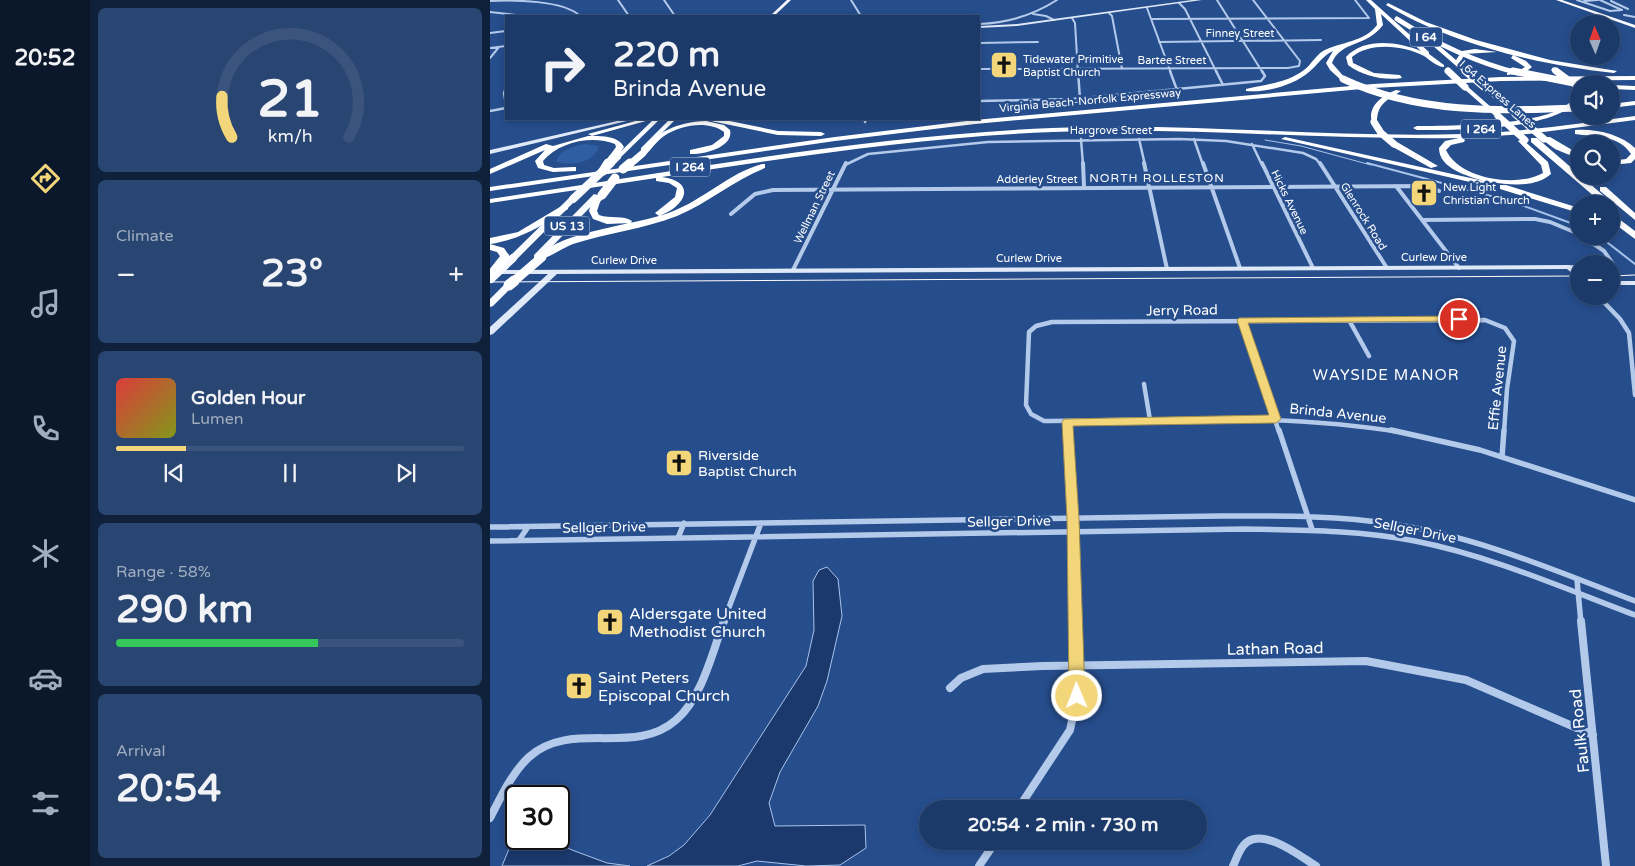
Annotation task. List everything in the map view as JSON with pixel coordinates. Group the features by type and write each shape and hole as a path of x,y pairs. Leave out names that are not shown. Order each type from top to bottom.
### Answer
{"highway":[{"name":"I 64","path":"1368,0 1465,87 1502,115 1508,126 1523,140"},
{"name":"I 64 Express Lanes","path":"1375,0 1473,86 1502,115 1531,132 1598,195"},
{"name":"I 64","path":"1386,2 1515,114 1531,132 1546,139 1570,160"},
{"path":"1386,2 1426,25 1536,61 1570,80"},
{"path":"1210,95 1265,87 1290,80 1306,72 1321,55 1368,37 1376,31 1381,20 1377,8"},
{"path":"1397,20 1422,36 1480,62 1526,75 1570,84"},
{"path":"1348,45 1335,52 1329,60 1332,69 1343,79 1364,90 1382,96 1426,105 1500,109 1570,108"},
{"path":"1486,45 1563,64 1635,75"},
{"path":"1442,66 1421,53 1395,47 1364,48 1353,52 1349,57 1349,63 1352,66 1375,75 1442,77"},
{"path":"1465,71 1459,60 1460,55 1475,51 1512,56 1528,66 1522,72 1490,75"},
{"path":"980,116 1210,95 1442,77 1490,75 1635,75"},
{"name":"Virginia Beach-Norfolk Expressway","path":"490,189 932,127 1340,89 1452,81 1635,75"},
{"path":"1452,81 1410,87 1384,97 1375,107 1373,114 1374,122 1381,132 1394,144 1436,167 1570,209"},
{"path":"1620,87 1633,88"},
{"path":"1410,128 1491,124 1550,116 1570,106"},
{"path":"1620,113 1635,110"},
{"path":"490,202 835,150 923,139 1020,131 1198,130 1412,136 1531,132 1568,129 1635,118"},
{"path":"490,172 554,144 646,120"},
{"path":"716,120 778,133 799,135 948,120"},
{"name":"Virginia Beach-Norfolk Expressway","path":"490,196 872,140 996,128 1131,123 1415,130 1486,129 1570,121"},
{"path":"642,156 916,123"},
{"path":"490,183 618,162 642,156 713,147 726,139 728,131 724,127 712,124 682,127 661,135 642,156"},
{"path":"1354,129 1396,128"},
{"path":"1198,130 1291,140 1492,185"},
{"path":"1531,132 1570,131 1597,134 1624,143 1632,149 1635,155 1628,161 1620,161"},
{"path":"1503,134 1452,141 1445,145 1442,153 1446,160 1454,166 1481,178 1517,183 1541,179 1546,174 1545,164 1523,140"},
{"path":"594,138 605,138 618,143 620,147 618,162 558,170 543,168 539,163 541,157 551,149 575,141 594,138"},
{"path":"1546,139 1570,153"},
{"path":"1523,140 1587,195"},
{"path":"509,285 539,257 558,246 573,240 674,214 742,174 760,167 786,159 835,150"},
{"path":"603,171 618,162"},
{"path":"594,186 664,180 678,184 682,189 682,193 675,204 664,211 641,219 620,222 601,220 593,214 596,201 600,195 614,178"},
{"path":"1598,185 1635,217"},
{"path":"490,206 506,201 556,192"},
{"path":"490,241 514,237 530,231 564,207"},
{"path":"1620,214 1635,227"},
{"path":"1620,224 1635,236"},
{"path":"1620,234 1635,243"},
{"path":"490,247 501,250 509,258 490,274"}],"main road":[{"path":"773,15 789,0"},
{"path":"1558,0 1635,26"},
{"path":"1565,0 1635,26"},
{"path":"614,178 618,162 656,120"},
{"path":"642,156 672,120"},
{"name":"US 13","path":"490,280 509,258 603,171"},
{"name":"US 13","path":"539,257 600,195"},
{"path":"490,304 509,285"}],"street":[{"path":"490,1 524,0 558,3 575,8 579,15"},
{"path":"618,0 627,15"},
{"path":"664,0 674,15"},
{"path":"851,0 860,15"},
{"path":"980,25 1013,21 1032,14 1057,0"},
{"path":"980,25 1072,18 1200,0"},
{"path":"980,101 1080,99 1222,86 1257,82 1264,79 1264,74 1217,0"},
{"path":"1253,0 1285,41"},
{"path":"1151,19 1369,18 1355,0"},
{"path":"1578,0 1610,11 1622,10"},
{"path":"1581,1 1599,0 1629,8"},
{"path":"1591,4 1609,2"},
{"path":"1179,3 1190,19 1222,86"},
{"path":"1598,7 1615,4"},
{"path":"1615,4 1628,13"},
{"path":"1147,8 1176,90"},
{"path":"490,12 516,15"},
{"path":"1109,13 1112,16 1122,69"},
{"path":"1032,14 1051,20"},
{"path":"1032,14 1046,16 1051,20"},
{"path":"1624,15 1635,16"},
{"path":"1072,18 1075,23 1080,99"},
{"path":"490,32 505,31"},
{"name":"Finney Street","path":"1159,42 1321,40"},
{"name":"Bartee Street","path":"980,69 1295,68 1300,65 1300,61 1285,41"},
{"path":"980,42 1038,42"},
{"path":"490,46 505,45"},
{"path":"490,46 505,45"},
{"path":"490,58 499,47"},
{"path":"490,111 505,108"},
{"path":"490,152 628,120"},
{"path":"1081,139 1084,187"},
{"name":"Hargrove Street","path":"886,152 988,142 1081,139 1194,139 1252,144 1308,154 1316,159 1326,173"},
{"path":"1139,139 1167,269"},
{"path":"1194,139 1240,268"},
{"name":"Hicks Avenue","path":"1252,144 1313,268"},
{"name":"Wellman Street","path":"793,270 844,165 863,155 886,152"},
{"name":"Glenrock Road","path":"1326,173 1387,268"},
{"name":"Adderley Street","path":"731,214 751,197 766,191 1211,186 1425,186 1439,191"},
{"path":"1396,186 1459,268"},
{"path":"1423,220 1535,220 1550,222 1570,230"},
{"path":"1595,245 1607,255"},
{"name":"Curlew Drive","path":"490,274 793,270 1569,267"},
{"path":"490,332 556,272"},
{"path":"1620,283 1635,283"},
{"path":"1607,305 1620,319 1629,333 1635,395"},
{"name":"Jerry Road","path":"1031,414 1026,405 1028,341 1032,329 1041,324 1052,322 1477,319 1492,322 1502,327"},
{"path":"1242,320 1312,529"},
{"path":"1349,320 1369,356"},
{"name":"Effie Avenue","path":"1502,327 1510,334 1514,343 1507,390 1502,457"},
{"path":"1144,384 1150,420"},
{"name":"Brinda Avenue","path":"1031,414 1044,421 1276,419 1321,421 1388,429 1440,440 1502,457 1635,500"},
{"path":"1024,800 1070,730 1077,696 1073,519 1068,422"},
{"name":"Sellger Drive","path":"490,527 1308,516 1359,519 1427,530 1494,550 1635,601"},
{"path":"490,818 511,777 532,754 544,746 566,738 646,737 659,732 680,718 694,698 761,523"},
{"path":"678,538 684,524"},
{"path":"519,540 528,527"},
{"name":"Sellger Drive","path":"490,541 1312,529 1369,533 1454,550 1512,568 1635,615"},
{"path":"1577,580 1579,594"},
{"name":"Faulk Road","path":"1579,594 1606,866"},
{"name":"Lathan Road","path":"950,688 961,678 983,669 1306,660 1366,661 1394,664 1473,683 1593,735"},
{"path":"1233,866 1237,852 1243,844 1260,838 1270,840 1316,866"},
{"path":"979,866 990,850"}],"shaded area":[{"path":"585,144 599,146 597,152 587,160 568,164 556,161 564,151"},
{"path":"827,567 838,579 842,616 827,681 818,706 780,772 769,803 775,826 865,825 866,848 840,865 806,866 757,861 738,866 647,866 669,856 684,845 710,815 806,666 814,630 813,581 819,570"},
{"path":"570,849 607,863 630,866 502,866 509,850"}],"waterway":[{"path":"1265,140 1301,146 1371,165"},
{"path":"1367,163 1513,202 1570,223"},
{"path":"1611,245 1635,264"}],"tram line":[{"path":"1620,276 1635,275"},
{"path":"490,282 1570,276"}],"place":[{"name":"Tidewater Primitive Baptist Church","path":"1004,65"},
{"name":"New Light Christian Church","path":"1424,193"},
{"name":"Riverside Baptist Church","path":"679,463"},
{"name":"Aldersgate United Methodist Church","path":"610,622"},
{"name":"Saint Peters Episcopal Church","path":"579,686"}],"district":[{"name":"NORTH ROLLESTON","path":"1157,178"},
{"name":"WAYSIDE MANOR","path":"1386,375"}],"route":[{"path":"1077,696 1073,519 1068,422 1276,419 1242,320 1459,319"}]}
